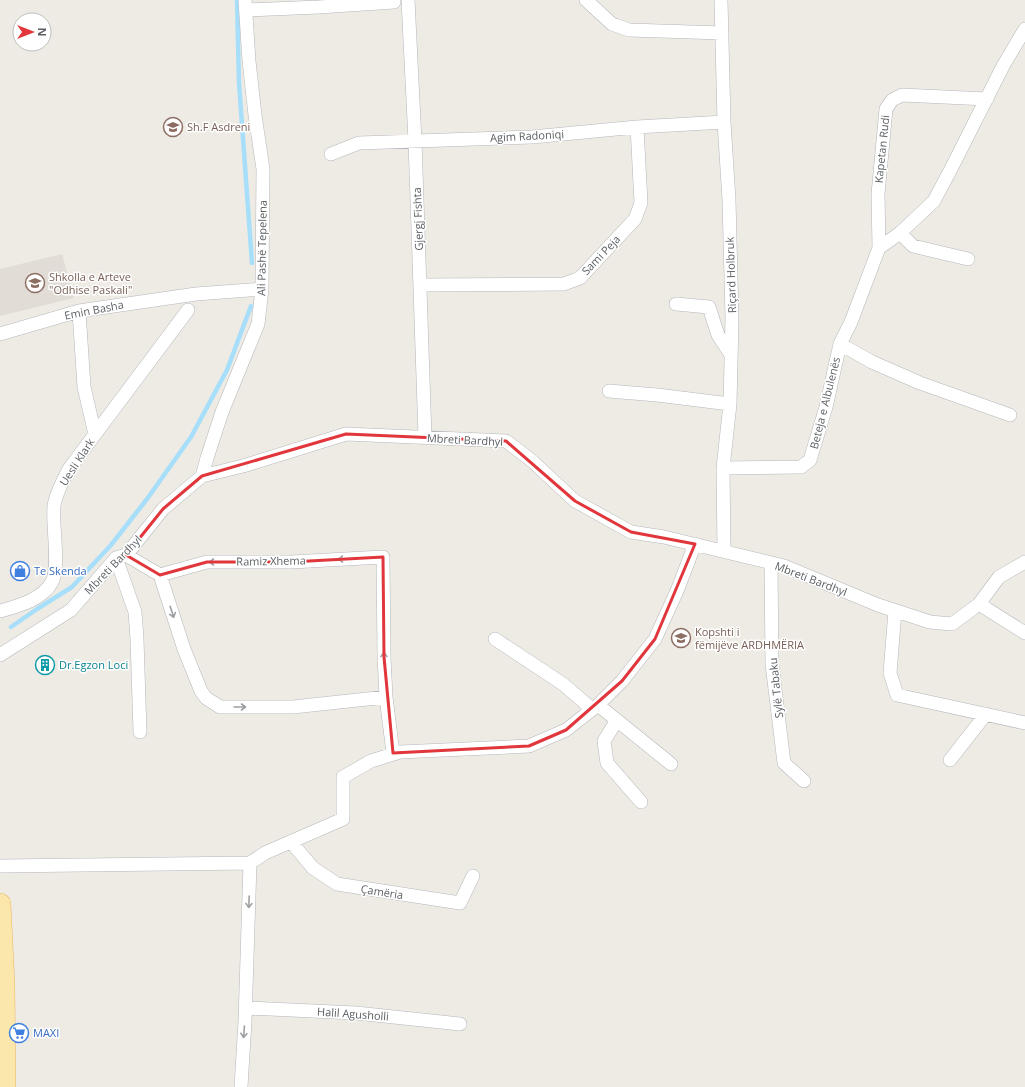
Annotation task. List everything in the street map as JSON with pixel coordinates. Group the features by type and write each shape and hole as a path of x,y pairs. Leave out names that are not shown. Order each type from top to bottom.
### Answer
{"main road":[{"path":"0,904 4,984 5,1087"}],"street":[{"name":"Gjergj Fishta","path":"408,0 421,284 425,437"},
{"path":"586,0 612,24 629,30 722,33"},
{"name":"Riçard Holbruk","path":"722,0 724,122 729,200 732,295 730,404 723,468 724,551"},
{"name":"Ali Pashë Tepelena","path":"202,476 206,458 222,412 258,324 262,289 263,169 255,115 246,5 319,7 394,2"},
{"path":"879,248 900,233 934,200 1003,66 1025,29"},
{"name":"Kapetan Rudi","path":"840,344 851,322 879,248 878,194 886,109 892,100 902,95 987,99"},
{"name":"Agim Radoniqi","path":"331,154 359,143 532,137 637,127 724,122"},
{"name":"Sami Peja","path":"421,284 564,284 580,278 635,219 641,203 637,127"},
{"path":"900,233 913,246 968,260"},
{"name":"Emin Basha","path":"0,334 79,311 196,294 262,289"},
{"path":"676,304 709,307 718,335 731,355"},
{"name":"Uesli Klark","path":"0,611 21,605 40,595 53,581 55,565 54,505 61,484 69,469 188,310"},
{"path":"79,311 84,387 94,430"},
{"name":"Beteja e Albulenës","path":"723,468 801,467 810,460 826,407 840,344 872,362 920,383 1010,415"},
{"path":"609,391 730,404"},
{"name":"Mbreti Bardhyl","path":"0,655 72,610 163,509 202,476 243,466 346,434 506,440 532,460 575,501 630,532 664,537 784,566 878,605 930,622 952,624 979,604 999,577 1025,562"},
{"path":"0,866 250,863 266,853 343,819 343,777 371,761 400,752 529,746 566,730 595,707 622,682 655,638 677,591 695,544"},
{"path":"121,557 160,575 184,649 201,690 206,698 220,707 292,707 386,697 393,754"},
{"path":"121,557 134,612 137,639 140,732"},
{"name":"Ramiz Xhema","path":"160,575 207,562 291,562 383,557 386,697"},
{"name":"Sylë Tabaku","path":"771,563 772,664 784,763 804,781"},
{"path":"979,604 1025,632"},
{"path":"895,611 890,673 897,695 1024,723"},
{"path":"495,639 595,707 617,720 671,764"},
{"path":"950,760 986,714"},
{"path":"617,720 604,741 607,763 642,802"},
{"name":"Çamëria","path":"291,842 313,868 337,884 460,903 473,876"},
{"path":"241,1087 246,1008 250,863"},
{"name":"Halil Agusholli","path":"246,1008 356,1013 460,1024"}],"highlighted area":[{"path":"346,434 506,441 575,501 631,532 695,544 655,639 622,681 566,730 529,746 393,753 384,657 383,557 291,562 207,562 160,575 126,555 163,509 202,476"}],"shaded area":[{"name":"Shkolla e Arteve \"Odhise Paskali\"","path":"62,254 74,298 0,316 0,269"}],"waterway":[{"path":"237,0 239,83 252,263"},
{"path":"11,627 72,587 111,545 147,499 191,437 227,370 251,306"}],"place":[{"name":"Sh.F Asdreni","path":"173,127"},
{"name":"Shkolla e Arteve \"Odhise Paskali\"","path":"35,283"},
{"name":"Te Skenda","path":"20,571"},
{"name":"Kopshti i fëmijëve ARDHMËRIA","path":"681,638"},
{"name":"Dr.Egzon Loci","path":"45,665"},
{"name":"MAXI","path":"19,1033"}]}
